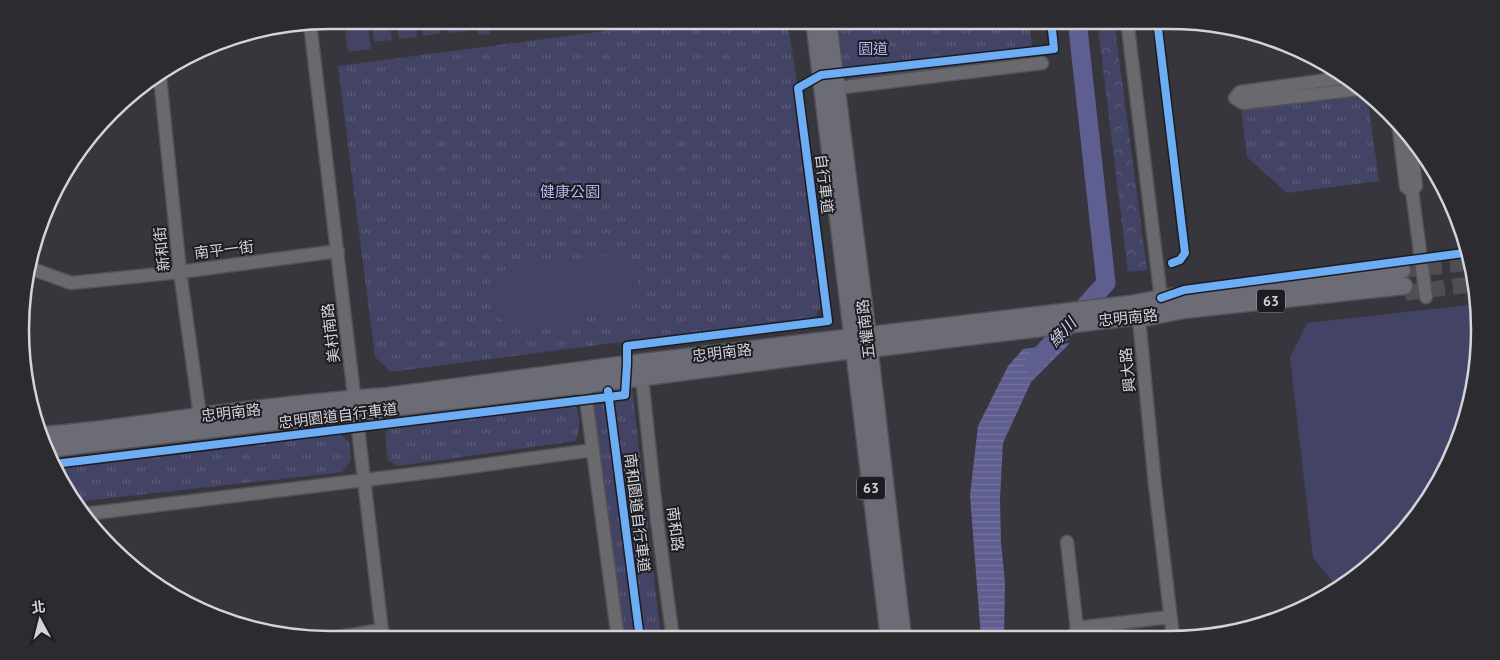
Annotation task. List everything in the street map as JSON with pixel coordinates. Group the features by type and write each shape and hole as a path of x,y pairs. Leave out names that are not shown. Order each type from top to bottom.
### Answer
{"main road":[{"name":"五權南路","path":"816,29 829,89 860,343 902,631"},
{"name":"五權南路","path":"828,29 829,89"},
{"name":"忠明南路","path":"54,449 356,405 387,396 583,378 860,343 1074,311 1134,313 1184,310 1403,277 1199,288 1184,290 1161,298 1134,313 1034,329 860,343"},
{"name":"五權南路","path":"860,343 888,631"},
{"name":"忠明南路","path":"48,434 71,433 200,416 356,405"}],"street":[{"name":"美村南路","path":"311,29 383,631"},
{"path":"1128,29 1161,298"},
{"path":"829,89 1042,63"},
{"path":"1335,79 1240,92 1235,98 1243,104 1352,90"},
{"name":"新和街","path":"160,82 180,272 200,416"},
{"path":"1400,136 1406,187 1412,191"},
{"path":"1412,151 1416,186 1412,191 1426,297"},
{"name":"南平一街","path":"35,271 71,283 180,272 338,251"},
{"name":"興大路","path":"1134,313 1172,631"},
{"name":"南和路","path":"641,370 657,520 672,631"},
{"path":"583,378 617,631"},
{"path":"91,513 593,450"},
{"path":"1067,542 1077,631"},
{"path":"1089,631 1170,618"}],"green space":[{"path":"345,29 368,29 371,49 348,52"},
{"path":"373,29 390,29 392,40 374,42"},
{"path":"397,29 416,29 417,37 399,39"},
{"path":"422,29 440,29 441,33 423,36"},
{"path":"448,29 467,29 467,31 449,33"},
{"path":"477,29 489,29 490,34 478,35"},
{"name":"健康公園","path":"621,29 788,29 808,149 824,301 815,317 391,372 375,357 338,66"},
{"name":"園道","path":"839,29 1030,29 1032,47 1023,59 851,81 845,74"},
{"path":"1098,29 1115,29 1147,270 1128,272"},
{"path":"1358,95 1368,103 1379,181 1287,193 1247,157 1241,110"},
{"path":"610,255 627,261 638,283 633,302 611,313 544,324 510,327 491,310 489,288 500,272 540,264"},
{"path":"1470,305 1471,310 1471,350 1461,408 1448,445 1431,481 1409,513 1383,543 1353,569 1333,582 1313,558 1290,357 1307,323"},
{"path":"632,387 660,631 615,631 588,394"},
{"path":"573,400 579,421 579,431 575,441 398,466 388,460 385,434 393,423"},
{"path":"333,428 349,442 351,460 342,472 83,501 69,481 59,462"}],"shaded area":[{"path":"1070,343 1031,382 1003,443 1000,499 1001,542 1005,583 1004,631 980,631 970,495 978,426 1008,366 1023,349"}],"waterway":[{"name":"綠川","path":"1033,364 1106,283 1078,29"}],"tunnel":[{"path":"1402,270 1463,263"},
{"path":"1405,293 1468,285"}],"cycle path":[{"name":"自行車道","path":"60,463 625,395 627,346 828,321 798,88 821,75 1054,49 1052,29"},
{"path":"1158,29 1185,253 1180,260 1172,263"},
{"path":"1161,298 1184,290 1461,253"},
{"name":"南和園道自行車道","path":"608,391 639,631"}]}
